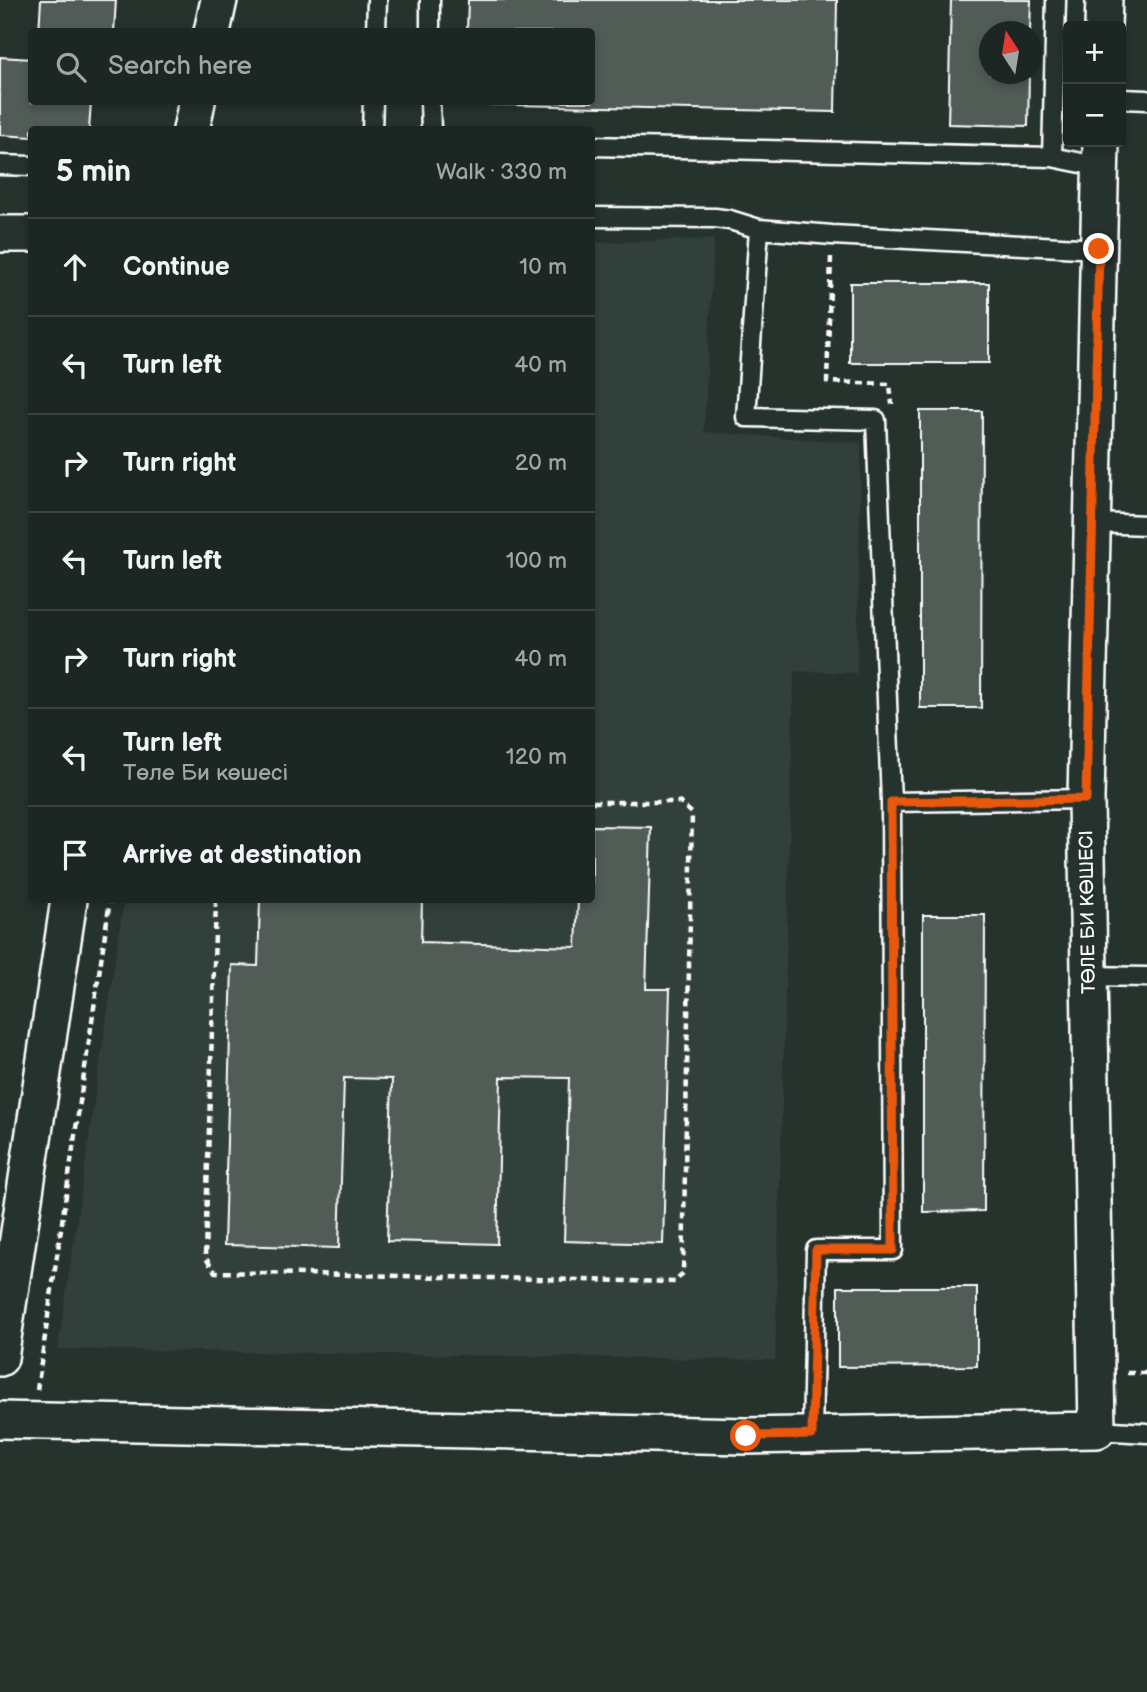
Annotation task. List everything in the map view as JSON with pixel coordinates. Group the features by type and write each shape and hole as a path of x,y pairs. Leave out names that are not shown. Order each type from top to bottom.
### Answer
{"street":[{"path":"213,28 219,0"},
{"path":"1103,21 1104,0"},
{"path":"192,126 196,105"},
{"name":"ТӨЛЕ БИ КӨШЕСІ","path":"1097,1430 1086,799 1101,155"},
{"path":"0,234 28,234"},
{"path":"0,1359 69,903"},
{"path":"16,1420 746,1436 1097,1430"}],"lane":[{"path":"376,28 377,0"},
{"path":"430,0 430,28"},
{"path":"1052,157 1056,0"},
{"path":"1126,99 1147,100"},
{"path":"372,126 373,105"},
{"path":"430,105 431,126"},
{"path":"595,146 1052,157 1101,155"},
{"path":"0,165 28,166"},
{"path":"595,217 715,218 730,219 759,229 1099,249"},
{"path":"759,229 746,417 876,420 891,802 893,1250 816,1250 812,1435"},
{"path":"1094,523 1147,525"},
{"path":"891,802 1086,799"},
{"path":"1088,976 1147,977"},
{"path":"1097,1430 1147,1433"}],"path":[{"path":"216,903 205,1257 215,1272 676,1282 683,1273 692,813 678,802 595,802"},
{"path":"16,1420 109,903"}],"shaded area":[{"path":"714,239 704,432 861,443 857,673 794,671 775,1360 58,1349 124,903 595,903 595,243"}],"building":[{"path":"41,0 116,0 114,28 39,28"},
{"path":"468,0 837,0 835,112 511,105 595,105 595,28 467,28"},
{"path":"951,0 1031,0 1030,21 979,21 979,84 1029,84 1028,126 948,124"},
{"path":"0,57 28,59 28,105 91,105 89,126 28,126 28,137 0,135"},
{"path":"850,283 989,283 989,363 850,363"},
{"path":"920,411 982,411 981,708 920,708"},
{"path":"595,826 651,827 646,989 670,989 663,1244 564,1241 569,1078 501,1077 497,1244 387,1241 392,1079 344,1078 339,1248 224,1245 232,965 258,966 260,903 422,903 421,942 576,947 578,903 595,903"},
{"path":"923,915 985,915 984,1211 923,1212"},
{"path":"838,1287 977,1287 977,1366 838,1367"}],"route":[{"path":"746,1436 812,1435 816,1250 893,1250 891,802 1086,799 1099,249"}]}
